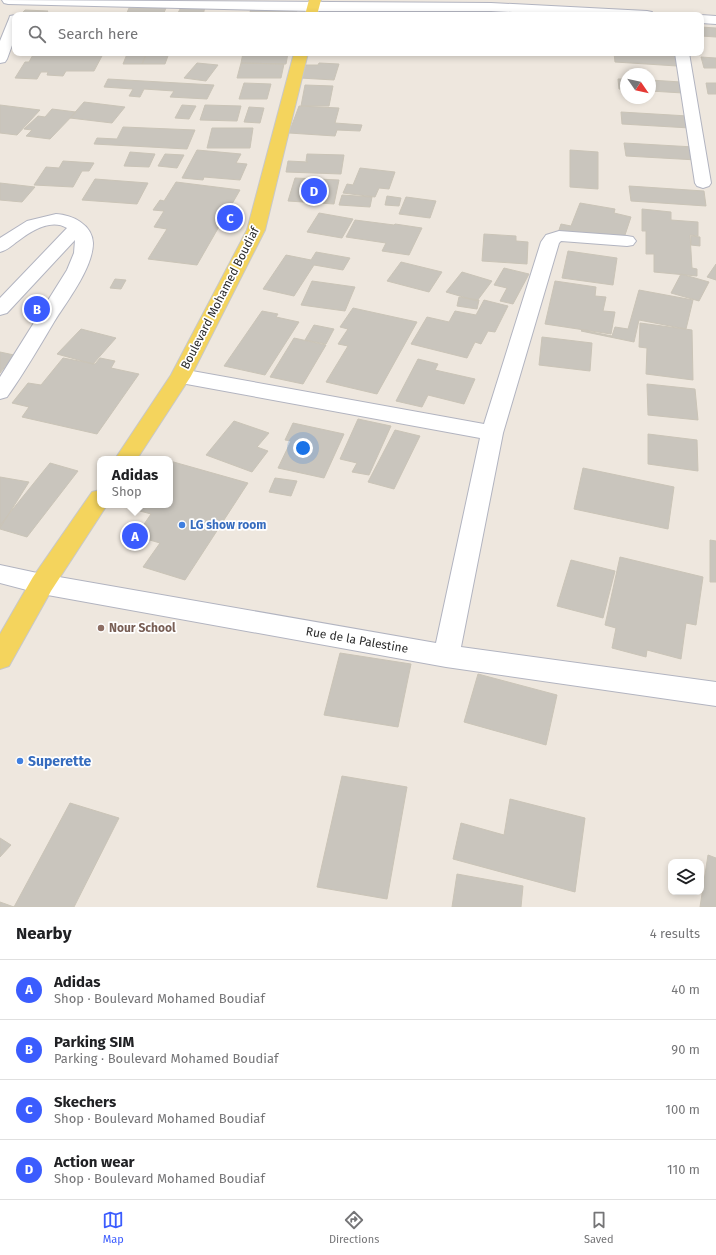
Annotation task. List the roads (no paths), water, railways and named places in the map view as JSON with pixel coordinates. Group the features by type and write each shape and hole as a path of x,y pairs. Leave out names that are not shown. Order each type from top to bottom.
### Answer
{"main road":[{"name":"Boulevard Mohamed Boudiaf","path":"128,456 182,376 256,230 300,56"},
{"path":"0,658 42,584 97,502"}],"street":[{"path":"8,0 313,7 491,8 590,12"},
{"path":"635,0 639,12"},
{"path":"17,12 22,1"},
{"path":"704,19 716,20"},
{"path":"0,59 12,27"},
{"path":"682,56 703,183"},
{"path":"0,247 30,225 56,219 68,222 77,227 84,237 82,257 65,289 12,376 0,392"},
{"path":"0,310 77,227"},
{"path":"446,656 492,433 552,239 559,236 627,241"},
{"path":"182,376 492,433"},
{"name":"Rue de la Palestine","path":"0,574 42,584 446,656 716,694"}],"place":[{"name":"Action wear","path":"314,191"},
{"name":"Skechers","path":"230,218"},
{"name":"Parking SIM","path":"37,309"},
{"name":"LG show room","path":"182,525"},
{"name":"Adidas","path":"135,536"},
{"name":"Nour School","path":"101,628"},
{"name":"Superette","path":"20,761"}]}
